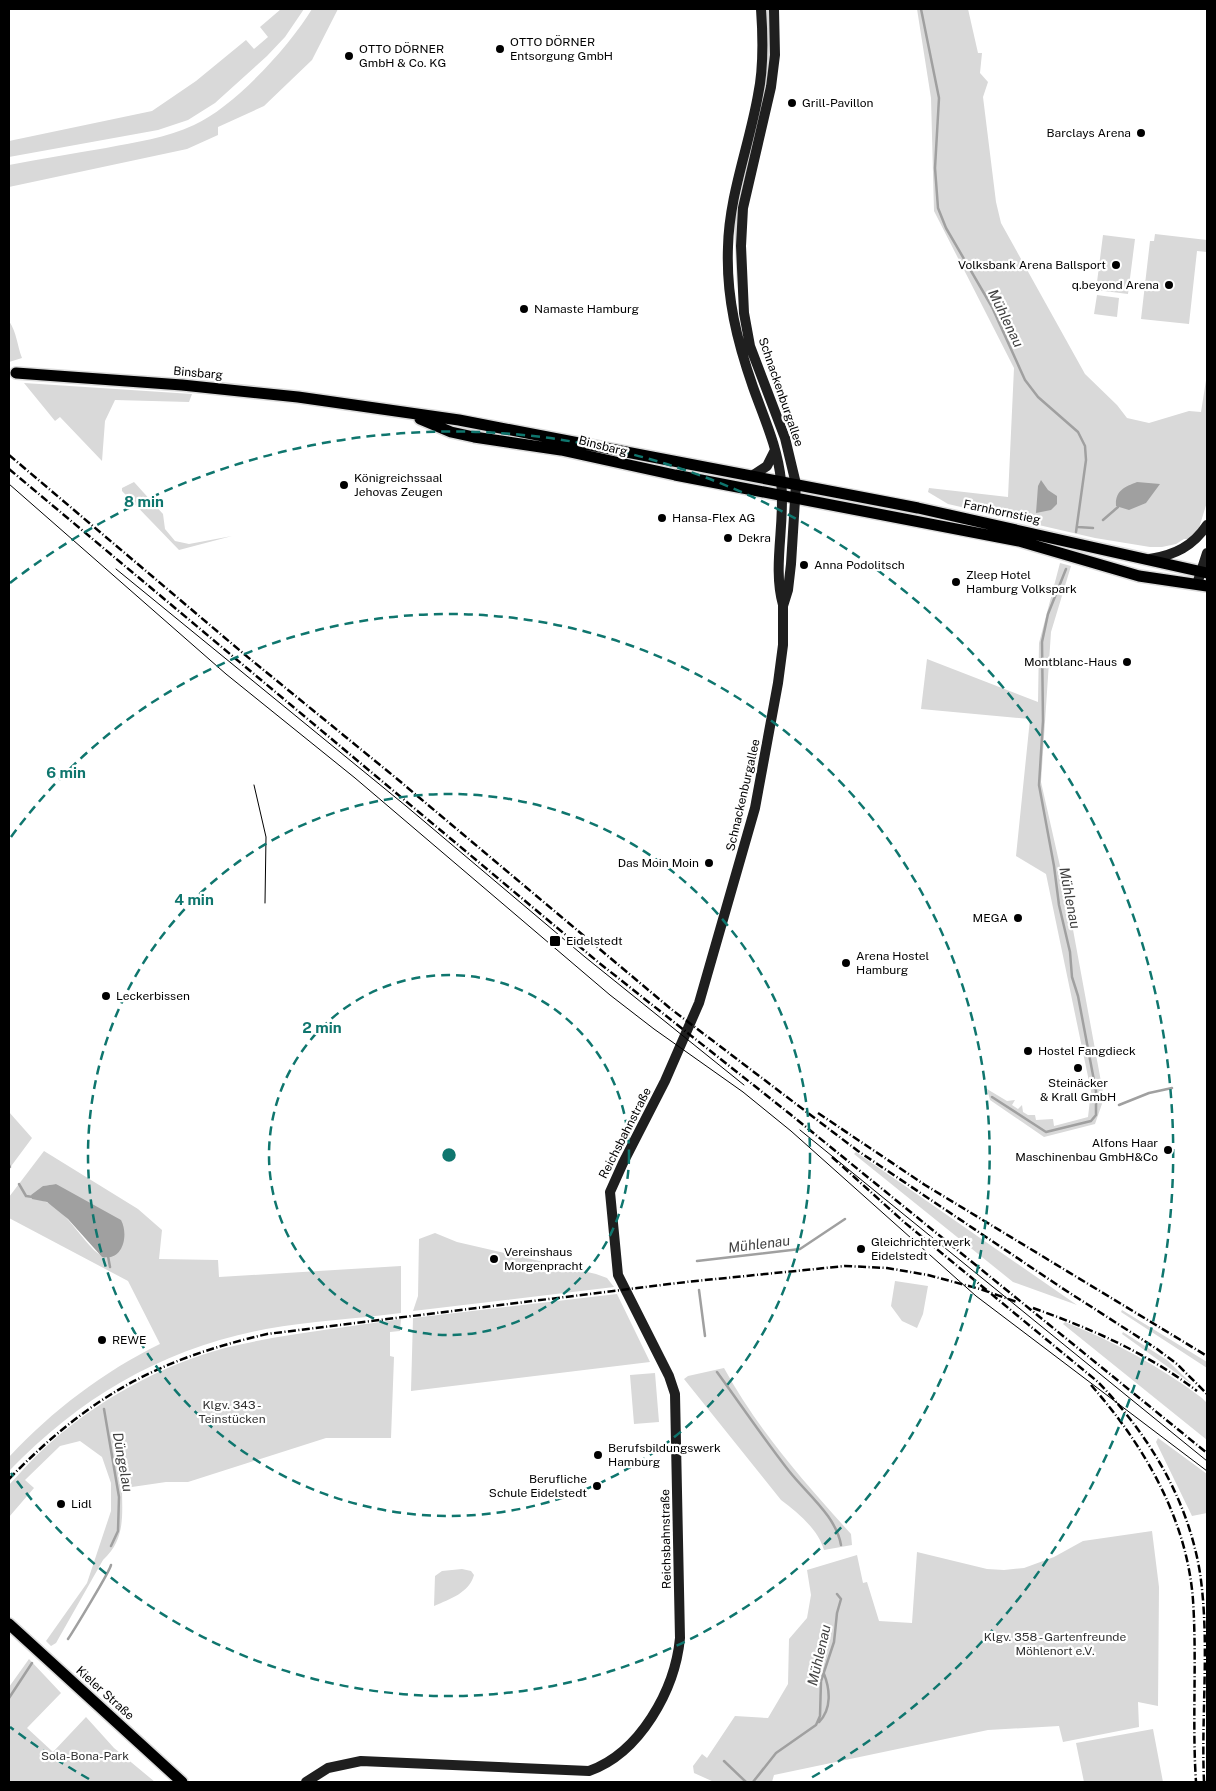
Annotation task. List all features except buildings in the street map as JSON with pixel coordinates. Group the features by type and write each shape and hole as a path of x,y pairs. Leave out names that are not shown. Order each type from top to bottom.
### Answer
{"main road":[{"name":"Binsbarg","path":"16,374 182,385 298,397 406,414 459,420 796,484"},
{"name":"Binsbarg","path":"406,414 451,432 578,453 626,466 796,498"},
{"name":"Farnhornstieg","path":"796,484 1007,527 1204,573"},
{"name":"Farnhornstieg","path":"796,498 1019,540 1139,576 1202,585"},
{"name":"Kieler Straße","path":"9,1624 182,1782"}],"street":[{"name":"Schnackenburgallee","path":"705,986 747,837 766,754 783,645 783,606 778,588 781,481 775,450 737,337 728,278 728,247 733,205 761,79 763,34 761,9"},
{"name":"Schnackenburgallee","path":"774,9 775,56 771,87 741,223 742,288 750,346 785,438 796,484 791,564 788,590 783,606"},
{"path":"752,476 767,466 775,450"},
{"path":"1147,560 1170,555 1187,547 1207,525"},
{"path":"1202,585 1207,552"},
{"name":"Reichsbahnstraße","path":"306,1782 328,1768 361,1760 589,1771 604,1766 621,1754 638,1735 655,1710 675,1665 680,1638 675,1394 669,1376 618,1275 610,1192 665,1081 693,1020 705,986"}],"green space":[{"path":"281,9 304,9 285,37 267,56 215,103 188,120 158,130 9,157 9,141 152,111 196,81 246,40 254,49 268,37 260,27"},
{"path":"312,9 338,9 312,60 264,106 218,127 218,135 187,149 9,187 9,165 151,139 194,125 210,116 260,74 290,40"},
{"path":"765,9 770,9 771,52 767,90 739,211 737,289 734,222 762,96"},
{"path":"917,9 968,9 978,53 982,53 980,73 988,82 983,97 996,202 1001,223 1085,374 1117,405 1127,418 1149,423 1189,411 1201,412 1207,374 1207,502 1199,528 1190,539 1184,539 1176,544 1162,547 1150,547 1095,538 948,504 928,492 929,488 1008,497 1014,368 934,211 931,98"},
{"name":"q.beyond Arena","path":"1155,234 1207,240 1207,252 1197,251 1189,324 1141,319 1150,241 1154,241"},
{"name":"Volksbank Arena Ballsport","path":"1103,235 1135,239 1128,294 1096,290"},
{"path":"1097,295 1119,298 1117,317 1094,314"},
{"path":"9,321 22,358 9,362"},
{"path":"24,383 192,394 189,402 115,400 105,421 102,461 60,417 55,421"},
{"path":"134,482 163,514 165,529 175,541 189,544 232,536 179,550 122,491 122,488"},
{"path":"1060,563 1071,566 1051,632 1041,782 1067,897 1104,1098 1095,1124 1044,1137 990,1100 987,1089 1007,1101 1015,1100 1012,1105 1018,1109 1022,1105 1023,1112 1028,1115 1035,1115 1036,1120 1053,1119 1054,1126 1088,1117 1091,1091 1046,874 1016,856 1030,719 921,709 927,659 1038,702 1039,643"},
{"path":"9,1112 32,1138 9,1169"},
{"path":"44,1151 138,1209 162,1230 159,1259 218,1260 219,1277 401,1266 401,1313 266,1329 192,1349 126,1379 95,1398 65,1420 9,1471 9,1457 43,1423 99,1380 160,1344 128,1281 9,1218 9,1197","holes":["56,1184 109,1258 101,1256 94,1250 60,1211 40,1200 43,1186"]},
{"path":"856,1152 1077,1305 1013,1282 854,1154"},
{"path":"435,1233 457,1242 596,1274 607,1278 614,1287 413,1311 418,1296 419,1239"},
{"path":"895,1281 928,1286 923,1314 917,1328 902,1321 891,1306"},
{"path":"617,1294 650,1362 411,1391 413,1318"},
{"path":"1122,1310 1207,1362 1207,1368 1121,1312"},
{"name":"Klgv. 343 - Teinstücken","path":"401,1319 400,1331 390,1332 390,1356 394,1357 391,1438 326,1438 188,1482 166,1482 125,1488 122,1486 122,1517 116,1544 103,1560 56,1643 51,1646 46,1641 87,1583 111,1511 111,1483 102,1457 80,1441 60,1446 25,1480 34,1488 9,1517 9,1485 44,1449 68,1428 109,1399 154,1374 201,1355 268,1339"},
{"path":"1065,1322 1136,1355 1202,1398 1207,1403 1207,1440 1063,1324"},
{"path":"1123,1332 1167,1360 1193,1385 1122,1334"},
{"path":"724,1368 751,1412 783,1455 851,1534 852,1545 824,1550 812,1528 781,1500 684,1379 688,1376"},
{"path":"655,1373 659,1422 634,1424 630,1375"},
{"path":"1158,1438 1207,1474 1207,1513 1192,1516 1156,1442"},
{"name":"Klgv. 358 - Gartenfreunde Möhlenort e.V.","path":"1152,1531 1159,1587 1158,1706 1138,1702 1139,1727 1063,1742 1059,1726 988,1730 774,1775 772,1782 714,1782 694,1773 693,1766 702,1754 707,1758 735,1716 768,1718 788,1684 789,1639 807,1618 811,1595 807,1570 857,1555 863,1583 867,1582 879,1621 912,1623 917,1552 987,1569 1004,1570 1024,1568 1054,1557 1083,1541"},
{"path":"462,1569 471,1571 474,1575 472,1581 458,1595 434,1606 435,1576 442,1571"},
{"name":"Sola-Bona-Park","path":"29,1659 61,1693 27,1728 53,1752 86,1717 114,1748 155,1782 9,1782 9,1687"},
{"path":"1153,1729 1163,1782 1084,1782 1076,1743"}],"shaded area":[{"path":"1041,480 1048,490 1057,496 1057,504 1051,510 1036,513 1038,486"},
{"path":"1137,482 1160,484 1146,503 1129,510 1116,506 1117,497 1121,490"},
{"path":"56,1184 121,1220 124,1240 115,1255 102,1257 68,1219 47,1202 32,1199 31,1195 43,1186"}],"waterway":[{"name":"Mühlenau","path":"921,9 939,98 935,168 938,208 946,228 992,307 1025,380 1038,397 1078,432 1085,446 1086,460 1076,532"},
{"path":"1103,520 1118,507"},
{"path":"1078,527 1093,528"},
{"name":"Mühlenau","path":"992,1097 1046,1132 1091,1121 1096,1115 1096,1091 1078,996 1072,977 1070,952 1059,905 1039,785 1043,721 1042,642 1048,614 1066,569"},
{"path":"1119,1105 1149,1093 1172,1088"},
{"name":"Düngelau","path":"19,1184 26,1196 33,1197"},
{"name":"Mühlenau","path":"697,1261 800,1249 845,1219"},
{"name":"Düngelau","path":"108,1256 110,1267"},
{"name":"Mühlenau","path":"699,1290 705,1336"},
{"name":"Mühlenau","path":"717,1372 789,1471 827,1515 838,1534 841,1545"},
{"name":"Düngelau","path":"104,1409 119,1497 118,1531 111,1546"},
{"name":"Düngelau","path":"68,1639 99,1589 111,1565"},
{"name":"Mühlenau","path":"753,1782 776,1753 816,1725 820,1716 821,1681 834,1642 837,1613 841,1599 837,1594"},
{"name":"Düngelau","path":"9,1698 32,1663"},
{"path":"819,1722 826,1711 829,1699 828,1686 824,1674"},
{"path":"724,1761 746,1782"}],"tram line":[{"path":"9,484 226,674 355,778 610,995 654,1029 743,1092 791,1131 976,1296 1207,1471"},
{"path":"116,569 406,806 585,957 744,1085"},
{"path":"254,785 266,837 265,903"},
{"path":"800,1130 1207,1461"}],"railway":[{"path":"9,455 244,654 396,778 671,1009 858,1151 1062,1288 1157,1349 1177,1364 1207,1394"},
{"path":"9,469 598,962 790,1114 1207,1453"},
{"path":"818,1113 925,1185 1207,1356"},
{"path":"832,1157 904,1222 1098,1382 1117,1402 1150,1446 1176,1494 1186,1519 1200,1573 1205,1651 1204,1782"},
{"path":"9,1479 67,1425 96,1404 126,1386 157,1370 191,1356 227,1344 267,1334 686,1282 845,1266 887,1268 928,1275 980,1289 1017,1302"},
{"path":"1033,1308 1098,1333 1118,1343 1159,1365 1197,1391"},
{"path":"1091,1385 1110,1408 1145,1458 1160,1485 1182,1541 1189,1570 1193,1600 1196,1782"}],"place":[{"name":"OTTO DÖRNER Entsorgung GmbH","path":"500,49"},
{"name":"OTTO DÖRNER GmbH & Co. KG","path":"349,56"},
{"name":"Grill-Pavillon","path":"792,103"},
{"name":"Barclays Arena","path":"1141,133"},
{"name":"Volksbank Arena Ballsport","path":"1116,265"},
{"name":"q.beyond Arena","path":"1169,285"},
{"name":"Namaste Hamburg","path":"524,309"},
{"name":"Königreichssaal Jehovas Zeugen","path":"344,485"},
{"name":"Hansa-Flex AG","path":"662,518"},
{"name":"Dekra","path":"728,538"},
{"name":"Anna Podolitsch","path":"804,565"},
{"name":"Zleep Hotel Hamburg Volkspark","path":"956,582"},
{"name":"Montblanc-Haus","path":"1127,662"},
{"name":"Das Moin Moin","path":"709,863"},
{"name":"MEGA","path":"1018,918"},
{"name":"Eidelstedt","path":"555,941"},
{"name":"Arena Hostel Hamburg","path":"846,963"},
{"name":"Leckerbissen","path":"106,996"},
{"name":"Hostel Fangdieck","path":"1028,1051"},
{"name":"Steinäcker & Krall GmbH","path":"1078,1068"},
{"name":"Alfons Haar Maschinenbau GmbH&Co","path":"1168,1150"},
{"name":"Gleichrichterwerk Eidelstedt","path":"861,1249"},
{"name":"Vereinshaus Morgenpracht","path":"494,1259"},
{"name":"REWE","path":"102,1340"},
{"name":"Berufsbildungswerk Hamburg","path":"598,1455"},
{"name":"Berufliche Schule Eidelstedt","path":"597,1486"},
{"name":"Lidl","path":"61,1504"}]}
